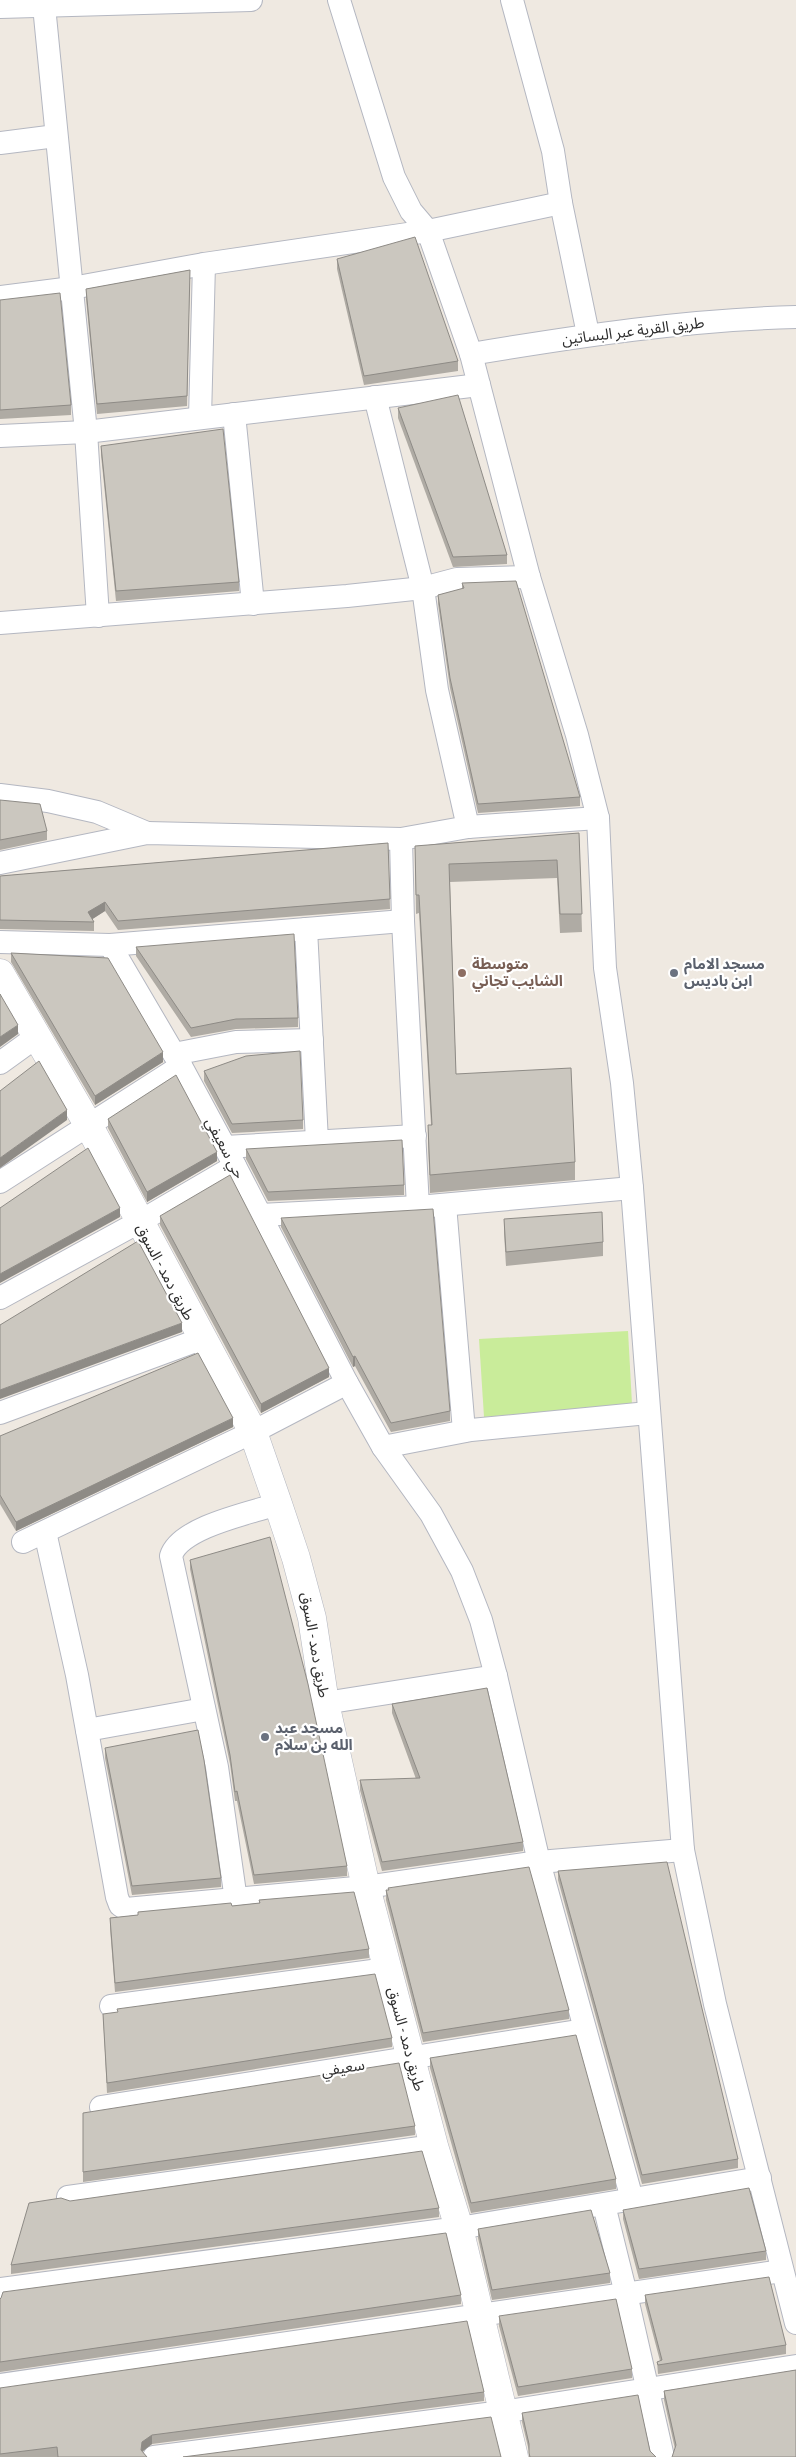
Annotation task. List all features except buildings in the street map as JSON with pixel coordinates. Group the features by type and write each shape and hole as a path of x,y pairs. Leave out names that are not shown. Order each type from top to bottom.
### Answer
{"main road":[{"name":"طريق دمد - السوق","path":"0,973 89,1126 201,1339 253,1432 278,1504 296,1558 312,1618 325,1703 366,1887 434,2146 459,2228 514,2457"}],"street":[{"path":"0,7 76,3 251,0"},
{"path":"339,0 394,177 411,211 428,231 470,354 529,577 577,735 598,818 605,968 622,1083 632,1188 683,1850 715,2004 796,2323"},
{"path":"512,0 553,151 561,203 588,334"},
{"path":"44,6 86,432 98,616"},
{"path":"0,143 56,136"},
{"path":"0,297 72,288 204,264 428,231 561,203"},
{"path":"200,418 204,264"},
{"name":"طريق القرية عبر البساتين","path":"470,354 588,334 750,318 796,317"},
{"path":"0,436 86,432 479,385"},
{"path":"375,397 423,588 437,690 468,827"},
{"path":"234,414 253,604"},
{"path":"0,623 253,604 423,588 457,579 529,577"},
{"path":"0,795 48,801 97,812 147,832"},
{"path":"0,863 147,832 401,839 468,827 598,818"},
{"path":"401,839 403,921 418,1207"},
{"path":"0,942 110,944 403,921"},
{"path":"306,929 317,1140"},
{"name":"حي سعيفي","path":"110,944 230,1157 347,1383 384,1447 431,1514 462,1571 481,1620 496,1676 539,1862 632,2199"},
{"path":"0,1063 36,1037"},
{"path":"0,1182 89,1126 177,1060 236,1042 312,1040"},
{"path":"0,1298 139,1222 230,1157 317,1140 414,1136"},
{"path":"260,1215 418,1207 632,1188"},
{"path":"445,1205 464,1432"},
{"path":"0,1413 201,1339"},
{"path":"24,1542 253,1432 347,1383"},
{"path":"384,1447 464,1432 648,1412"},
{"path":"236,1900 217,1767 171,1556 173,1549 186,1536 278,1504"},
{"path":"45,1532 87,1730 120,1905 133,1910 236,1900 366,1887 539,1862 683,1850"},
{"path":"325,1703 496,1676"},
{"path":"87,1730 204,1709"},
{"path":"111,2006 387,1969"},
{"name":"سعيفي","path":"101,2107 584,2030"},
{"path":"68,2197 434,2146"},
{"path":"0,2289 459,2228 760,2178"},
{"path":"604,2205 663,2457"},
{"path":"0,2385 782,2271"},
{"path":"154,2457 502,2412 796,2366"}],"green space":[{"path":"628,1331 632,1404 484,1417 479,1339"}],"place":[{"name":"متوسطة الشايب تجاني","path":"462,973"},
{"name":"مسجد الامام ابن باديس","path":"674,973"},
{"name":"مسجد عبد الله بن سلام","path":"265,1737"}]}
